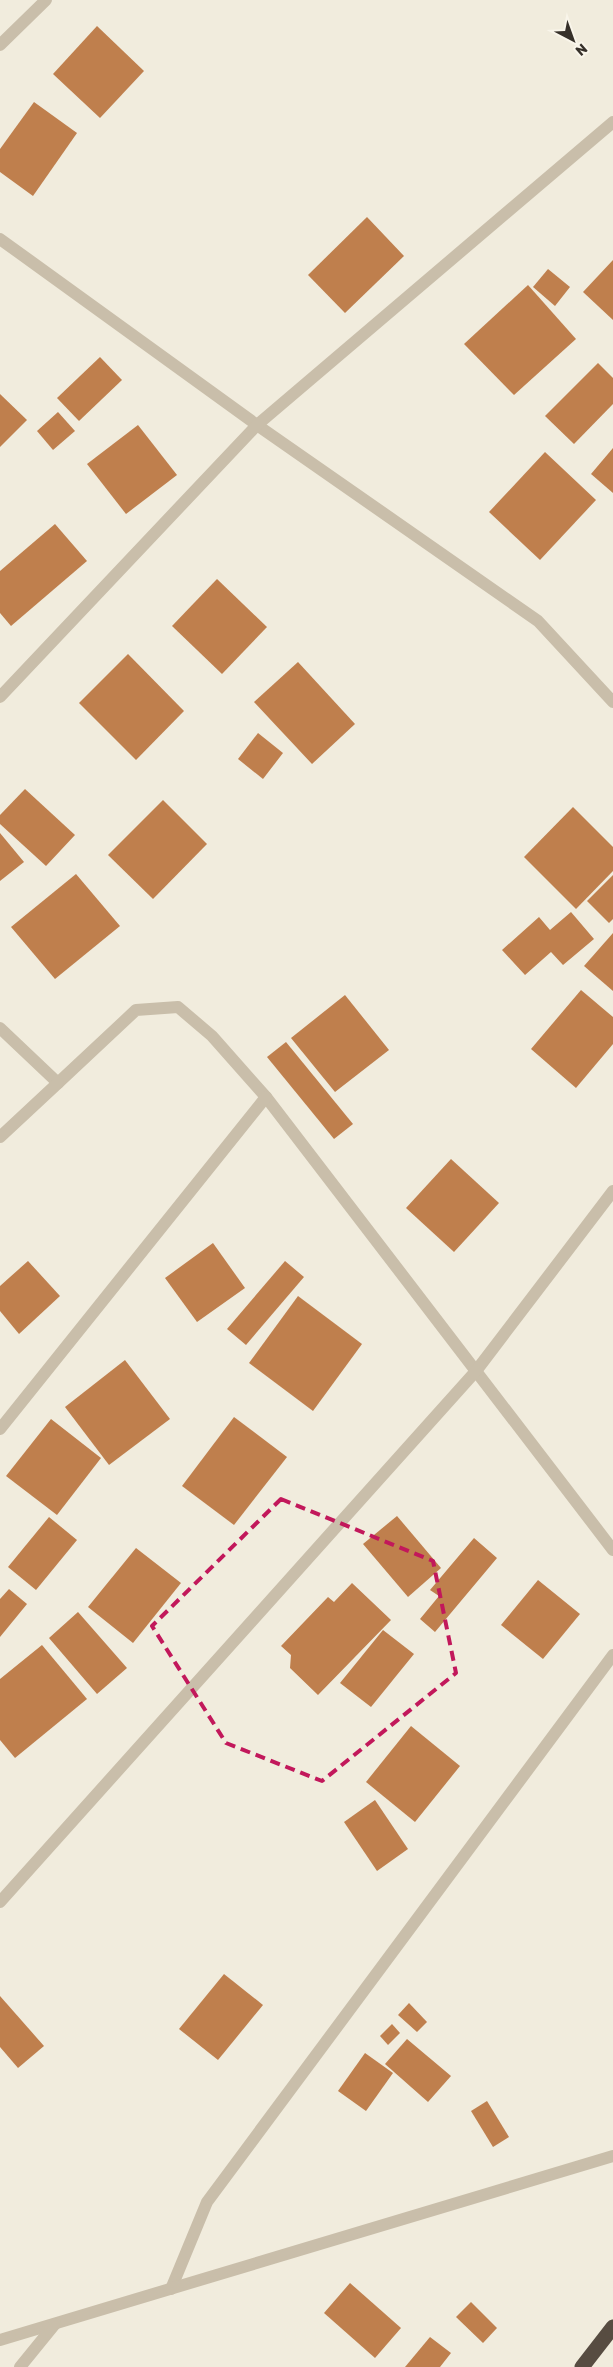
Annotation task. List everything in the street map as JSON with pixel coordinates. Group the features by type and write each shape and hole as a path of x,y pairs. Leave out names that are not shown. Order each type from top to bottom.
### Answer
{"highway":[{"path":"582,2367 613,2327"}],"street":[{"path":"0,45 46,0"},
{"path":"0,697 258,424 613,122"},
{"path":"0,240 538,621 613,702"},
{"path":"0,1137 136,1010 178,1007 212,1036 266,1097 613,1550"},
{"path":"0,1028 58,1083"},
{"path":"0,1429 266,1097"},
{"path":"0,1902 476,1371 613,1191"},
{"path":"171,2289 207,2202 613,1655"},
{"path":"0,2340 613,2156"},
{"path":"20,2367 55,2324"}],"highlighted area":[{"path":"281,1499 433,1561 456,1673 322,1781 226,1743 152,1626"}],"building":[{"path":"97,26 144,71 100,118 53,74"},
{"path":"34,102 77,133 33,196 0,172 0,149"},
{"path":"367,217 404,256 345,313 308,275"},
{"path":"613,260 613,320 583,292"},
{"path":"548,269 570,287 555,306 533,287"},
{"path":"528,285 576,339 514,395 464,344"},
{"path":"100,357 122,380 79,421 57,398"},
{"path":"598,363 613,378 613,404 574,444 545,416"},
{"path":"0,394 27,420 0,447"},
{"path":"58,412 75,431 53,450 37,431"},
{"path":"138,425 177,475 126,514 87,464"},
{"path":"613,448 613,493 591,474"},
{"path":"545,452 596,500 540,560 489,512"},
{"path":"55,524 87,561 11,626 0,613 0,571"},
{"path":"217,579 267,627 222,674 172,626"},
{"path":"128,654 184,711 136,760 79,703"},
{"path":"298,662 355,724 312,764 254,702"},
{"path":"258,733 283,753 263,779 238,759"},
{"path":"25,789 75,835 46,866 0,824 0,815"},
{"path":"163,800 207,844 153,899 108,855"},
{"path":"573,807 613,847 613,871 576,909 524,857"},
{"path":"0,833 24,862 0,881"},
{"path":"76,874 120,926 55,979 11,927"},
{"path":"613,875 613,919 609,923 587,901"},
{"path":"571,912 594,939 563,965 551,952 525,975 502,950 539,917 550,930"},
{"path":"613,933 613,991 584,966"},
{"path":"581,990 613,1017 613,1044 576,1088 531,1049"},
{"path":"345,995 389,1050 335,1092 291,1038"},
{"path":"286,1042 353,1124 334,1139 267,1057"},
{"path":"451,1159 499,1203 454,1252 406,1208"},
{"path":"213,1243 245,1288 197,1322 165,1278"},
{"path":"28,1261 60,1296 19,1334 0,1311 0,1286"},
{"path":"285,1261 304,1277 246,1345 227,1329"},
{"path":"298,1296 362,1344 313,1411 249,1363"},
{"path":"125,1360 170,1419 109,1465 65,1407"},
{"path":"234,1417 287,1457 234,1525 182,1486"},
{"path":"51,1419 101,1458 57,1515 6,1476"},
{"path":"397,1516 441,1568 408,1597 363,1544"},
{"path":"49,1517 77,1540 36,1590 8,1567"},
{"path":"474,1538 497,1558 435,1632 420,1619 439,1596 430,1590"},
{"path":"136,1548 181,1583 133,1643 88,1607"},
{"path":"538,1580 580,1614 543,1659 501,1625"},
{"path":"352,1583 391,1620 318,1695 290,1668 291,1655 281,1646 328,1597 334,1602"},
{"path":"9,1589 27,1604 0,1637 0,1599"},
{"path":"78,1612 127,1668 97,1694 49,1638"},
{"path":"383,1630 414,1654 371,1707 340,1683"},
{"path":"42,1645 87,1699 15,1758 0,1740 0,1679"},
{"path":"411,1726 460,1766 415,1822 366,1782"},
{"path":"375,1800 408,1849 377,1871 344,1822"},
{"path":"224,1974 263,2005 218,2060 179,2029"},
{"path":"0,1996 44,2046 18,2068 0,2047"},
{"path":"409,2003 427,2022 417,2032 398,2015"},
{"path":"392,2024 400,2033 388,2045 380,2036"},
{"path":"407,2039 451,2076 428,2102 385,2064"},
{"path":"365,2053 393,2073 366,2111 338,2091"},
{"path":"487,2101 509,2137 493,2147 471,2111"},
{"path":"350,2283 401,2328 375,2358 324,2313"},
{"path":"471,2302 497,2328 483,2343 456,2317"},
{"path":"430,2337 451,2353 440,2367 405,2367"}]}
